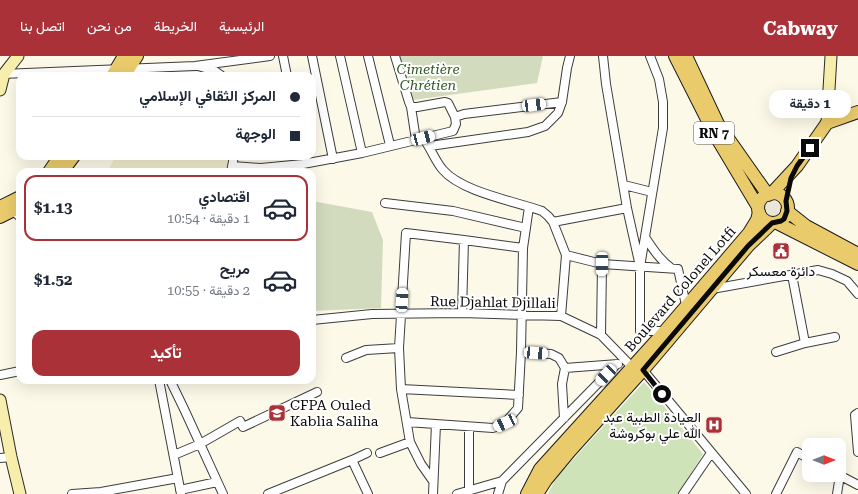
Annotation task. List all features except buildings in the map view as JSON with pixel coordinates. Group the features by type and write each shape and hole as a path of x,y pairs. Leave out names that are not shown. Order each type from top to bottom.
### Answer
{"main road":[{"path":"120,72 124,56"},
{"path":"120,72 137,56"},
{"name":"RN 7","path":"675,56 715,135 759,209"},
{"name":"RN 7","path":"686,56 718,124 769,194"},
{"path":"858,112 827,123 797,166 762,199 759,209 764,220 775,223 858,264"},
{"path":"775,223 784,219 789,184 797,166"},
{"path":"754,175 764,180 774,180 784,176 797,166"},
{"path":"769,194 779,195 806,226 858,254"},
{"path":"0,207 16,199"},
{"name":"Boulevard Colonel Lotfi","path":"527,494 540,469 634,367 748,233 756,220 759,209"},
{"path":"0,217 16,213"},
{"name":"Boulevard Colonel Lotfi","path":"537,494 546,480 634,367 712,289 748,246 775,223"}],"street":[{"path":"0,90 1,73 18,56"},
{"path":"42,72 120,72 195,66 216,59 270,56"},
{"path":"283,56 285,72"},
{"path":"312,56 315,72"},
{"path":"340,56 362,153"},
{"path":"368,56 390,145"},
{"path":"395,56 420,139 430,146 442,169 452,178 477,191 542,212 553,222 566,254 561,316"},
{"path":"430,146 528,132 545,126 558,113 562,102 570,56"},
{"path":"603,56 606,84 627,208 640,267"},
{"path":"650,56 659,79 663,102 663,128 640,267 640,331 665,331"},
{"path":"827,123 831,56"},
{"path":"195,66 215,71 216,59"},
{"path":"1,73 16,73"},
{"path":"316,77 332,159"},
{"path":"316,160 332,159 362,153 452,131 456,124 455,117 448,103 445,102 417,107 411,106"},
{"path":"455,117 464,114 562,102"},
{"path":"261,168 303,160"},
{"path":"624,185 652,192"},
{"path":"385,203 452,211 526,228"},
{"path":"407,422 494,428 505,423 518,408 521,352 523,248 529,207"},
{"path":"553,222 627,208"},
{"path":"433,481 421,464 410,442 400,389 399,348 406,233 523,248"},
{"path":"645,237 657,256 672,268"},
{"path":"462,313 464,240"},
{"path":"566,254 602,264 678,269 686,305"},
{"path":"601,335 602,264"},
{"path":"712,289 818,270 832,274 847,281 858,294"},
{"path":"792,275 805,343"},
{"name":"Rue Djahlat Djillali","path":"316,320 372,314 462,313 561,316 601,335 634,367 746,494"},
{"path":"776,352 805,343 835,337"},
{"path":"346,358 366,350 399,348"},
{"path":"521,352 551,354 559,358 565,368 562,384 564,418"},
{"path":"565,368 617,364 634,367"},
{"path":"498,494 502,481 617,364"},
{"path":"0,375 16,372"},
{"path":"160,384 180,492 217,482"},
{"path":"172,384 223,494"},
{"path":"400,389 519,395"},
{"path":"174,455 200,444 240,421 244,427 317,392"},
{"path":"0,404 5,457 20,494"},
{"path":"858,414 855,415 858,452"},
{"path":"433,494 436,424"},
{"path":"469,427 469,490"},
{"path":"380,452 410,442"},
{"path":"776,494 797,452 802,455"},
{"path":"270,494 367,453"},
{"path":"683,494 711,453"},
{"path":"352,460 368,494"},
{"path":"72,494 100,492 178,478"},
{"path":"846,478 858,485"},
{"path":"457,494 502,481"},
{"path":"837,494 839,482"}],"shaded area":[{"path":"114,160 228,160 226,168 109,168"},
{"path":"769,201 777,201 782,206 780,217 777,219 769,219 764,214 764,206"}],"green space":[{"name":"Cimetière Chrétien","path":"400,56 543,56 537,83 413,100"},
{"path":"316,202 372,212 383,240 381,308 316,311"},
{"path":"644,382 703,454 678,494 548,494 556,478"}],"place":[{"name":"دائرة معسكر","path":"781,251"},
{"name":"CFPA Ouled Kablia Saliha","path":"277,413"},
{"name":"العيادة الطبية عبد الله علي بوكروشة","path":"714,425"}],"route":[{"path":"662,394 643,370 748,246 772,223 777,223 784,219 788,208 786,201 791,178 797,166 810,148"}]}
